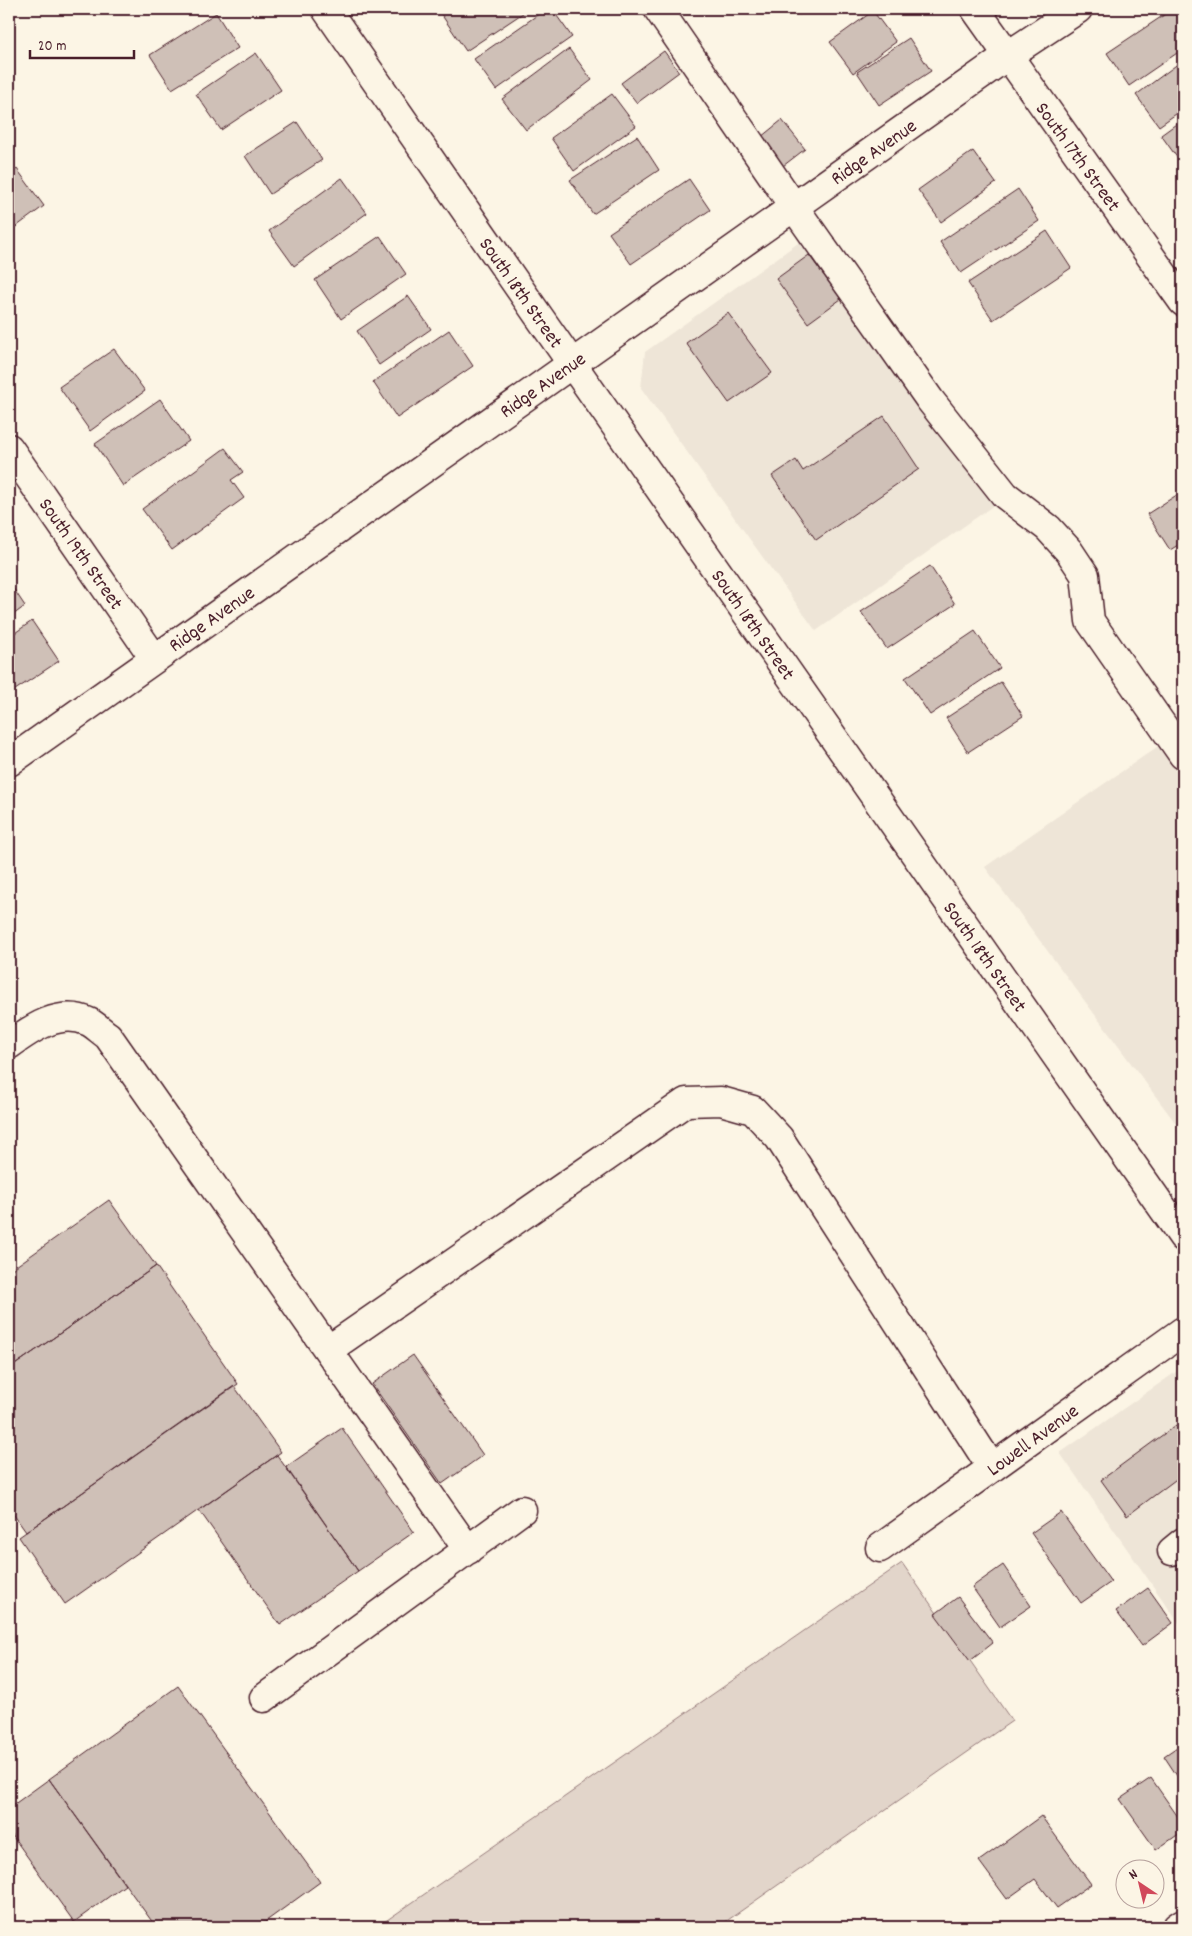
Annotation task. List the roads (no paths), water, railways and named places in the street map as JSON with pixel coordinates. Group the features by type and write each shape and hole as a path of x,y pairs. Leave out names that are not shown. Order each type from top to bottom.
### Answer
{"street":[{"name":"South 18th Street","path":"326,9 571,364 1180,1224"},
{"path":"658,9 930,400 1005,495 1048,528 1069,551 1085,575 1090,621 1183,755"},
{"name":"South 17th Street","path":"974,9 1183,302"},
{"name":"Ridge Avenue","path":"9,762 1007,56 1078,9"},
{"name":"South 19th Street","path":"9,448 154,658"},
{"path":"9,1045 36,1026 67,1017 88,1022 108,1036 468,1550"},
{"path":"328,1350 686,1102 721,1102 753,1110 779,1138 992,1468"},
{"name":"Lowell Avenue","path":"880,1548 1183,1330"},
{"path":"264,1698 522,1510"},
{"path":"1177,1927 1183,1923"}]}
